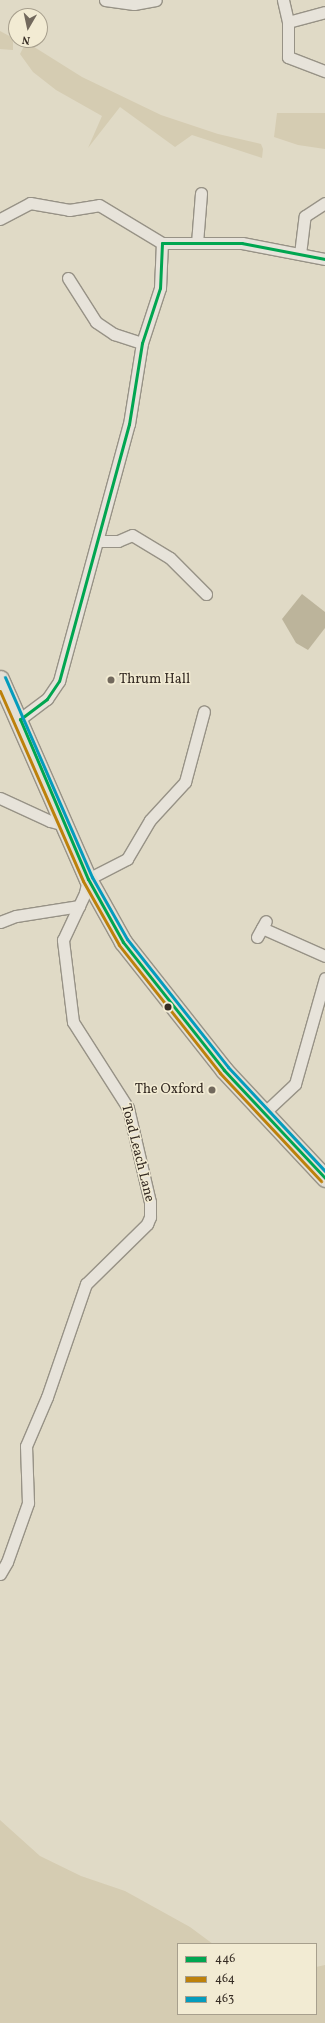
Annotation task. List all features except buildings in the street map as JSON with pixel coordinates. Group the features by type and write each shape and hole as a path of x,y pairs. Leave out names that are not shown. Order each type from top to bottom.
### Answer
{"main road":[{"path":"0,678 20,719 88,879 123,942 224,1070 263,1114 325,1178"}],"street":[{"path":"105,0 134,4 156,0"},
{"path":"283,0 288,22 288,57 325,70"},
{"path":"288,22 325,12"},
{"path":"197,243 201,193"},
{"path":"2,222 30,203 69,210 99,205 162,243 242,243 325,259"},
{"path":"300,254 305,216 325,203"},
{"path":"20,719 47,699 59,681 129,424 142,343 160,288 162,243"},
{"path":"68,278 96,322 114,334 142,343"},
{"path":"98,541 118,541 132,535 170,558 206,594"},
{"path":"88,879 127,859 150,820 185,782 204,711"},
{"path":"0,798 50,822 65,825"},
{"name":"Toad Leach Lane","path":"0,1574 7,1562 28,1504 26,1446 47,1397 86,1284 147,1224 150,1217 150,1202 128,1108 72,1022 63,940 79,906 88,879"},
{"path":"0,922 16,916 79,906"},
{"path":"262,929 325,956"},
{"path":"263,1114 295,1084 325,978"}],"shaded area":[{"path":"0,31 8,35 8,48 13,48 13,50 0,49"},
{"path":"23,48 36,48 82,77 161,115 218,134 261,144 263,149 262,158 192,135 175,147 120,107 88,148 102,116 56,90 33,72 20,54"},
{"path":"277,113 325,113 325,149 298,145 274,137"},
{"path":"302,594 325,612 325,628 308,650 296,643 282,619"},
{"path":"0,1820 40,1856 81,1876 125,1891 190,1927 212,1943 177,1943 177,2015 317,2015 317,1967 325,1965 325,2023 0,2023"}],"transit line":[{"name":"446","path":"325,259 242,243 162,243 160,288 142,343 129,424 59,681 47,699 20,719 88,879 123,942 224,1070 325,1178"},
{"name":"463","path":"5,677 92,877 127,939 228,1067 325,1171"},
{"name":"464","path":"0,691 83,881 119,945 220,1073 321,1181"}],"place":[{"name":"Thrum Hall","path":"111,680"},
{"name":"The Oxford","path":"212,1090"}]}
